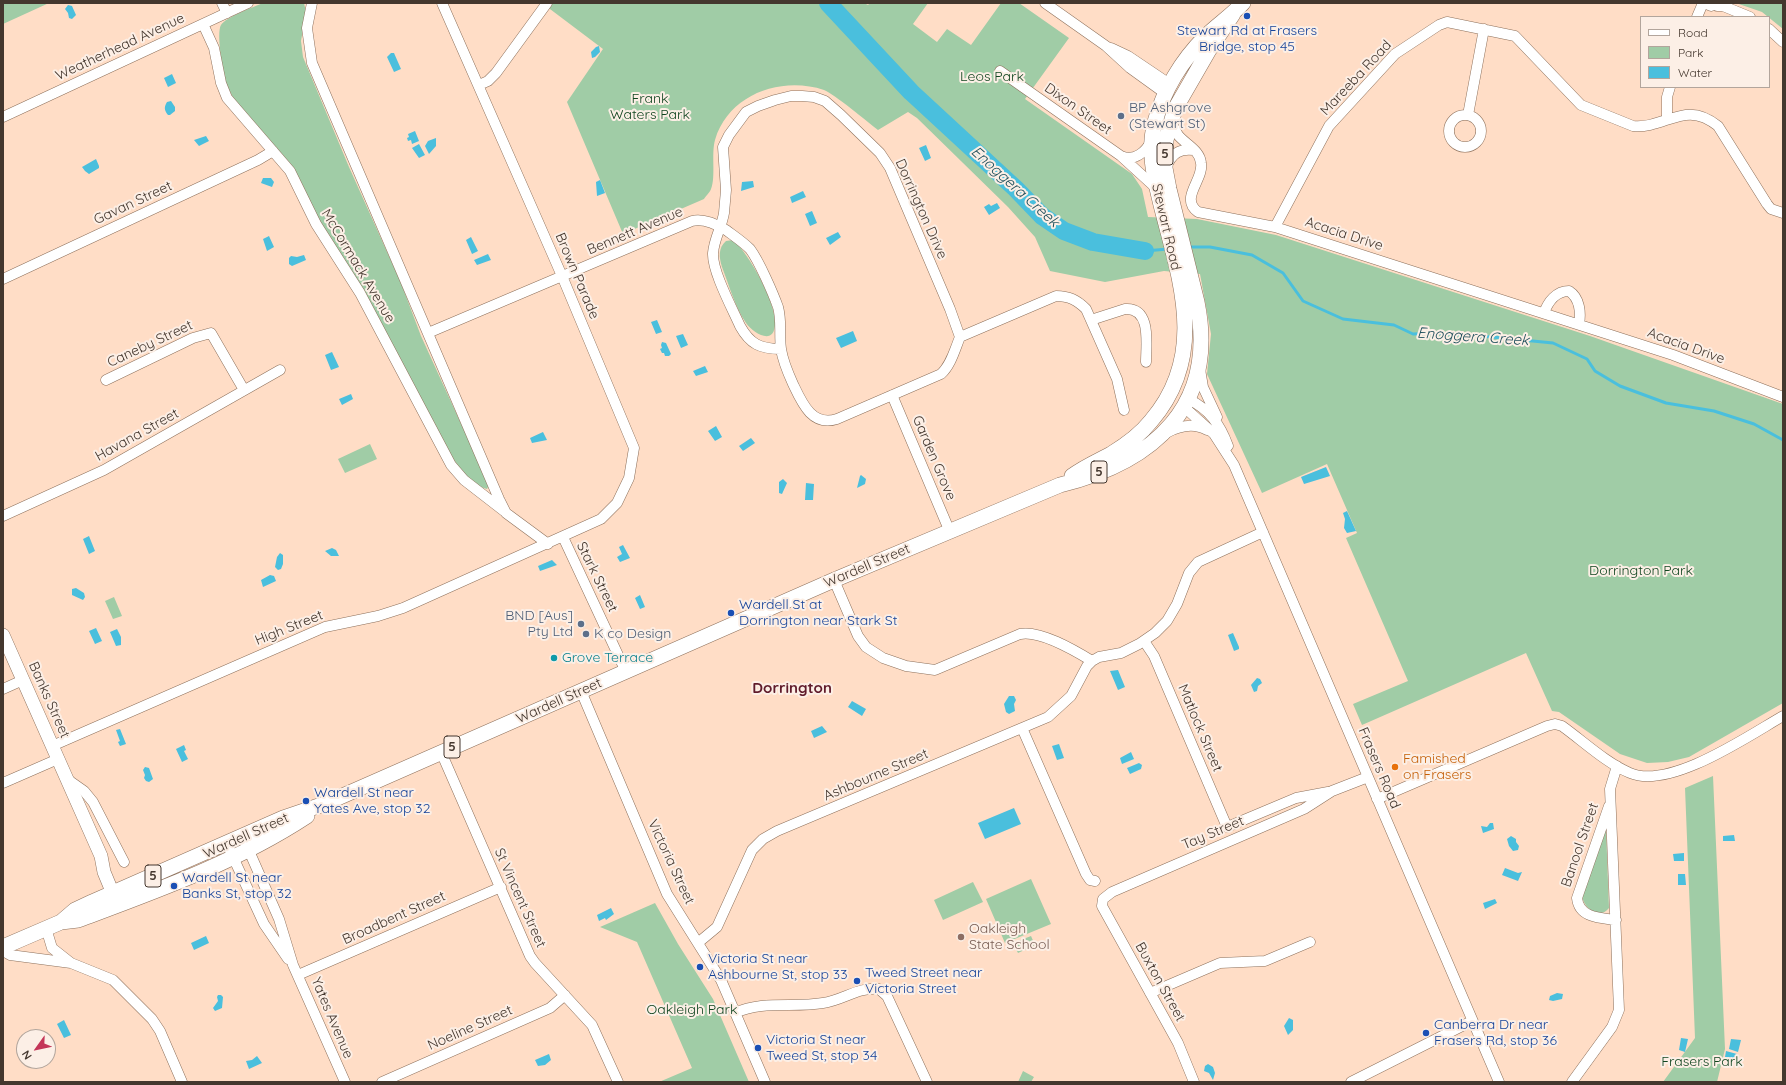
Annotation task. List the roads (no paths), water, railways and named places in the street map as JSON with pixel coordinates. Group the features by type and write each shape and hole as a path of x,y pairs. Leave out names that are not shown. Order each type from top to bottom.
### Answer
{"highway":[{"name":"Stewart Road","path":"1169,213 1157,190 1152,160 1152,138 1155,122 1168,89 1179,69 1208,34 1238,8"},
{"name":"Stewart Road","path":"1186,403 1200,359 1200,324 1187,287 1169,213 1165,168 1166,140 1170,121 1182,96 1238,8"},
{"path":"1168,89 1182,96"},
{"name":"Stewart Road","path":"1170,393 1179,373 1186,334 1187,287"},
{"path":"1170,393 1186,403"},
{"name":"Wardell Street","path":"1060,485 1077,471 1112,453 1138,435 1157,414 1170,393"},
{"name":"Wardell Street","path":"3,947 60,922 74,910 196,873 230,850 245,843 288,828 324,804 441,752 834,580 1060,485 1081,480 1120,464 1144,450 1161,436 1186,403"}],"main road":[{"name":"Banks Street","path":"3,635 101,856 104,872 120,897"}],"street":[{"path":"222,3 227,13"},
{"name":"Weatherhead Avenue","path":"3,117 248,3"},
{"path":"312,3 307,28 312,63 506,513"},
{"name":"Brown Parade","path":"442,3 562,276 634,448 629,478 617,503 601,519 563,537"},
{"path":"479,85 488,81 496,73 547,3"},
{"path":"1045,3 1106,46 1130,68 1168,89"},
{"path":"1697,16 1703,3 1709,6 1720,4 1748,16"},
{"name":"Mareeba Road","path":"1275,227 1329,126 1395,54 1444,23 1451,22 1512,35 1517,38 1581,105 1633,126 1642,127 1667,118 1696,114 1709,119 1718,126 1767,204 1771,209 1783,213"},
{"name":"McCormack Avenue","path":"203,24 214,48 221,83 227,98 290,171 316,224 360,293 451,465 466,482 548,544"},
{"path":"1468,115 1484,30"},
{"path":"1770,30 1783,42"},
{"name":"Dixon Street","path":"1000,71 1121,156 1157,190"},
{"path":"1667,118 1667,97 1670,88"},
{"name":"Dorrington Drive","path":"781,349 764,348 759,346 745,334 740,326 714,262 714,250 724,215 726,190 723,147 728,136 746,112 764,104 791,96 814,97 825,101 875,149 890,168 950,309 960,337"},
{"name":"Acacia Drive","path":"1170,121 1178,135 1200,157 1202,167 1191,195 1191,203 1194,208 1202,213 1275,227 1673,355 1783,397"},
{"path":"1121,156 1128,158 1136,157 1148,147 1152,138"},
{"path":"1165,168 1172,156 1178,151 1194,150"},
{"name":"Gavan Street","path":"3,279 258,160 273,151"},
{"name":"Bennett Avenue","path":"428,334 692,221 702,220 720,227"},
{"path":"720,227 745,244 757,261 779,309 781,349 784,362 801,401 807,411 817,419 827,421 834,420 941,374 946,370 960,337 1056,296 1065,296 1077,300 1086,309 1117,379 1124,410"},
{"path":"1544,314 1548,304 1554,297 1562,292 1569,291 1573,294 1578,304 1579,324"},
{"path":"1091,320 1122,310 1130,309 1137,312 1146,325 1146,362"},
{"name":"Caneby Street","path":"106,380 193,338 211,333 244,390"},
{"path":"1200,359 1202,384 1221,429"},
{"name":"Havana Street","path":"3,516 104,470 280,370"},
{"name":"Garden Grove","path":"892,395 950,532"},
{"name":"Frasers Road","path":"1186,403 1208,412 1221,429 1234,465 1499,1082"},
{"name":"Frasers Road","path":"1186,403 1222,444 1234,465"},
{"name":"Frasers Road","path":"1161,436 1177,428 1194,426 1206,430 1222,444"},
{"path":"834,580 858,636 866,647 883,658 906,666 934,670 1028,632 1038,634 1092,661 1099,657 1121,653 1156,633 1167,621 1177,604 1189,573 1198,562 1263,532"},
{"name":"High Street","path":"52,746 325,627 378,616 403,608 563,537"},
{"name":"Stark Street","path":"563,537 626,672"},
{"name":"Matlock Street","path":"1144,641 1154,656 1227,827"},
{"name":"Ashbourne Street","path":"699,942 717,927 752,850 763,839 777,831 1048,717 1060,708 1071,696 1087,666 1092,661"},
{"path":"3,689 23,680"},
{"name":"Victoria Street","path":"580,691 667,894 699,942 721,980 765,1082"},
{"path":"1377,799 1551,725 1562,726 1617,766 1631,774 1649,776 1671,773 1696,764 1782,721"},
{"path":"1022,728 1086,874 1090,880 1094,881"},
{"name":"St Vincent Street","path":"441,752 532,960 594,1028 618,1082"},
{"path":"3,783 58,759"},
{"name":"Banool Street","path":"1572,1082 1609,1031 1618,1013 1611,800 1612,780 1617,766"},
{"name":"Tay Street","path":"1227,827 1296,798 1332,791 1368,777"},
{"path":"66,779 84,791 94,802 124,862"},
{"name":"Tay Street","path":"1104,897 1112,892 1304,809 1332,791"},
{"name":"Banool Street","path":"1611,800 1577,898 1578,905 1588,915 1616,920"},
{"name":"Yates Avenue","path":"245,843 279,919 293,965 344,1082"},
{"name":"Yates Avenue","path":"230,850 268,932 293,965"},
{"name":"Broadbent Street","path":"298,975 500,887"},
{"name":"Buxton Street","path":"1104,897 1102,906 1178,1043 1194,1082"},
{"path":"46,928 52,948 71,962 113,980 148,1014 160,1032 182,1082"},
{"path":"1150,993 1220,963 1265,961 1310,942"},
{"path":"3,951 10,955 71,962"},
{"path":"735,1013 753,1007 823,1003 860,989 879,989 887,996 926,1082"},
{"name":"Noeline Street","path":"382,1082 550,1008 565,995"},
{"path":"1351,1082 1472,1021"}],"water":[{"path":"68,5 72,6 76,15 72,19 69,18 65,9"},
{"path":"599,46 600,52 592,58 591,52"},
{"path":"391,53 394,53 401,69 394,72 387,57"},
{"path":"172,74 176,83 168,87 164,78"},
{"path":"171,101 175,107 175,111 168,115 165,107 167,102"},
{"path":"415,131 419,141 412,144 411,140 408,141 407,138 409,137 408,134"},
{"path":"206,136 209,141 199,146 194,140"},
{"path":"436,138 436,146 429,154 425,146 428,141"},
{"path":"419,144 425,155 419,158 412,148"},
{"path":"926,145 931,158 925,161 919,148"},
{"path":"96,159 99,168 89,174 82,167"},
{"path":"263,178 271,178 274,182 272,187 261,183"},
{"path":"600,180 605,193 597,196 596,182"},
{"path":"753,181 754,187 741,191 742,182"},
{"path":"803,191 806,197 792,203 790,197"},
{"path":"997,203 1000,208 989,215 984,207 989,204 991,206"},
{"path":"812,211 817,223 810,226 805,214"},
{"path":"838,232 841,237 830,245 826,238"},
{"path":"269,236 274,247 267,251 263,239"},
{"path":"471,237 478,251 472,254 466,240"},
{"path":"488,254 491,260 477,265 474,260"},
{"path":"304,255 306,260 292,266 289,264 289,258 291,256 297,257"},
{"path":"657,320 662,332 656,334 651,322"},
{"path":"853,331 857,341 841,348 836,338"},
{"path":"683,334 688,345 681,348 676,336"},
{"path":"662,342 666,343 671,354 669,356 665,356 660,349 662,348"},
{"path":"332,352 339,367 331,370 325,355"},
{"path":"705,366 708,372 696,376 693,371"},
{"path":"351,394 353,399 342,405 339,399"},
{"path":"716,426 722,437 715,441 708,431"},
{"path":"543,432 547,440 532,443 530,438"},
{"path":"751,438 755,443 743,451 739,446"},
{"path":"1326,467 1330,476 1304,484 1301,477"},
{"path":"861,475 866,479 865,484 857,488 860,476"},
{"path":"783,479 787,483 782,494 779,493 779,482"},
{"path":"806,483 814,484 813,500 805,500"},
{"path":"1347,511 1356,531 1347,533 1344,528 1345,519 1343,513"},
{"path":"89,536 95,551 89,554 83,539"},
{"path":"623,545 630,558 620,562 617,557 622,554 619,547"},
{"path":"332,548 336,550 339,556 331,556 325,551"},
{"path":"280,553 283,555 283,564 281,569 278,570 275,567 277,557"},
{"path":"552,560 557,565 540,571 538,566"},
{"path":"270,575 274,576 276,581 263,587 261,580"},
{"path":"76,588 84,593 85,597 83,600 72,595 72,589"},
{"path":"640,595 645,607 640,609 635,598"},
{"path":"96,628 102,641 95,644 89,631"},
{"path":"117,629 121,637 121,645 116,646 110,632"},
{"path":"1233,633 1239,647 1239,649 1234,651 1228,635"},
{"path":"1118,670 1125,687 1118,690 1110,671"},
{"path":"1257,678 1260,679 1262,683 1258,686 1257,691 1254,692 1251,685"},
{"path":"1009,696 1014,696 1016,700 1014,704 1015,711 1009,714 1006,712 1004,704"},
{"path":"852,701 866,709 862,716 848,707"},
{"path":"822,726 827,732 814,738 811,731"},
{"path":"120,729 126,744 120,746 118,742 120,741 116,730"},
{"path":"1059,744 1064,758 1057,760 1052,746"},
{"path":"184,745 186,750 184,751 188,759 182,762 176,749"},
{"path":"1131,752 1134,759 1122,764 1120,758"},
{"path":"1139,763 1142,765 1141,769 1130,774 1127,768"},
{"path":"145,767 149,768 153,779 149,782 144,778 145,775 143,770"},
{"path":"1014,808 1021,824 985,839 978,823"},
{"path":"1490,823 1493,823 1494,829 1483,833 1481,826 1487,827"},
{"path":"1734,835 1735,841 1723,841 1723,836"},
{"path":"1511,836 1516,839 1519,846 1518,850 1513,851 1509,846 1507,839"},
{"path":"1684,853 1684,861 1674,861 1673,854"},
{"path":"1505,868 1518,873 1522,872 1518,881 1502,875"},
{"path":"1678,874 1685,874 1686,885 1678,885"},
{"path":"1495,899 1497,903 1485,909 1483,903"},
{"path":"611,908 614,914 606,920 605,918 599,921 597,915"},
{"path":"206,936 209,943 194,950 191,943"},
{"path":"1557,993 1563,994 1562,999 1553,1001 1549,1000 1550,996"},
{"path":"218,995 223,997 222,1008 215,1011 213,1008 218,1001"},
{"path":"1289,1018 1293,1020 1293,1030 1288,1035 1284,1026"},
{"path":"64,1020 71,1035 64,1038 57,1024"},
{"path":"1681,1038 1688,1039 1685,1052 1679,1050"},
{"path":"1731,1039 1741,1040 1738,1052 1729,1049"},
{"path":"1726,1051 1737,1054 1735,1059 1725,1057"},
{"path":"549,1054 551,1060 545,1065 538,1066 535,1060"},
{"path":"257,1056 262,1063 249,1069 246,1061 252,1060"},
{"path":"1208,1064 1213,1067 1215,1073 1213,1080 1209,1073 1204,1071 1205,1066"}],"waterway":[{"name":"Enoggera Creek","path":"828,3 911,92 1016,189 1042,216 1064,231 1093,242 1145,251"},
{"name":"Enoggera Creek","path":"1188,247 1210,247 1252,255 1283,273 1303,301 1343,319 1394,325 1413,334 1434,333 1553,343 1587,359 1595,371 1620,386 1666,403 1714,411 1754,424 1783,440"},
{"name":"Enoggera Creek","path":"1145,251 1168,249"}],"place":[{"name":"Stewart Rd at Frasers Bridge, stop 45","path":"1247,16"},
{"name":"BP Ashgrove (Stewart St)","path":"1121,116"},
{"name":"Wardell St at Dorrington near Stark St","path":"731,613"},
{"name":"BND [Aus] Pty Ltd","path":"581,624"},
{"name":"K co Design","path":"586,634"},
{"name":"Grove Terrace","path":"554,658"},
{"name":"Famished on Frasers","path":"1395,767"},
{"name":"Wardell St near Yates Ave, stop 32","path":"306,801"},
{"name":"Wardell St near Banks St, stop 32","path":"174,886"},
{"name":"Oakleigh State School","path":"961,937"},
{"name":"Victoria St near Ashbourne St, stop 33","path":"700,967"},
{"name":"Tweed Street near Victoria Street","path":"857,981"},
{"name":"Canberra Dr near Frasers Rd, stop 36","path":"1426,1033"},
{"name":"Victoria St near Tweed St, stop 34","path":"758,1048"}],"district":[{"name":"Dorrington","path":"792,688"}],"park label":[{"name":"Leos Park","path":"992,77"},
{"name":"Frank Waters Park","path":"650,108"},
{"name":"Dorrington Park","path":"1641,571"},
{"name":"Oakleigh Park","path":"692,1010"},
{"name":"Frasers Park","path":"1702,1062"}]}
